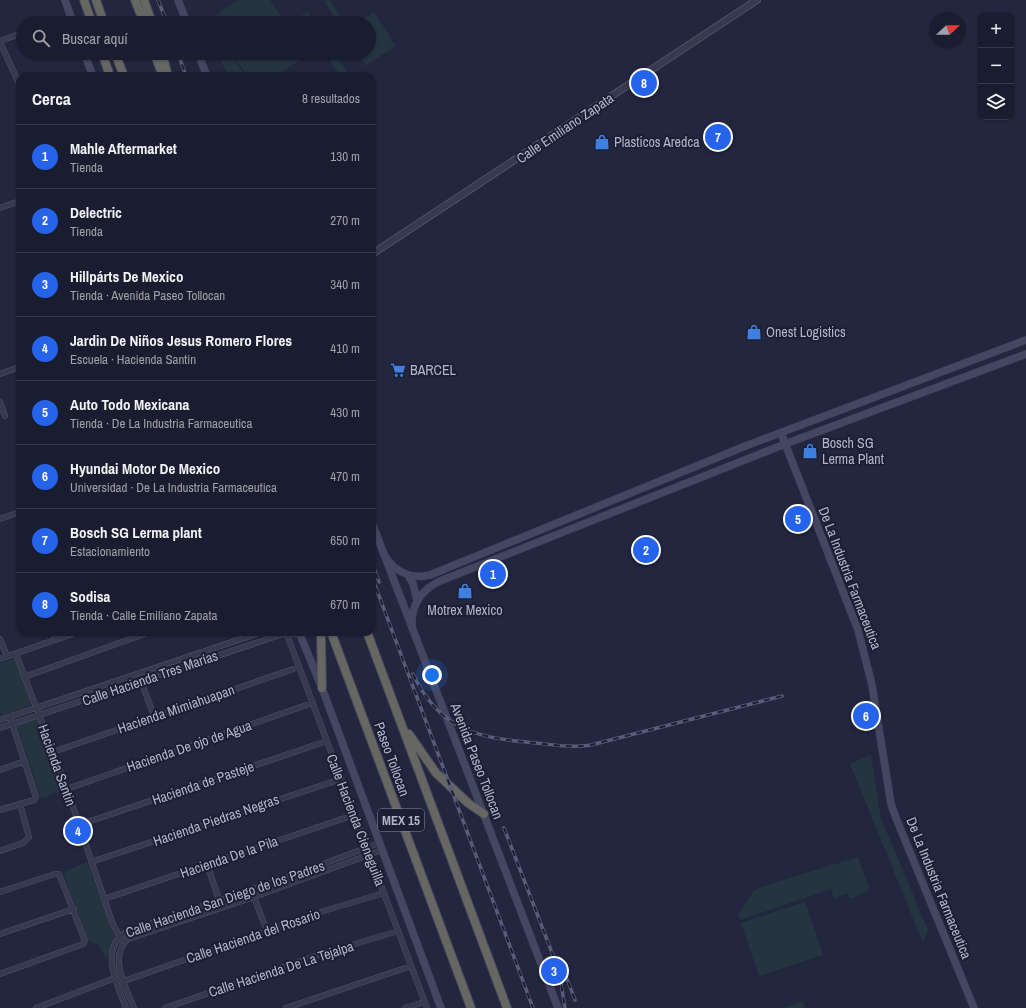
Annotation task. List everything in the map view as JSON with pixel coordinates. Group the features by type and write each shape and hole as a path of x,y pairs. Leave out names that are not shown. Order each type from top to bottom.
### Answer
{"highway":[{"path":"84,0 90,16"},
{"path":"96,0 102,16"},
{"path":"135,0 141,16"},
{"path":"144,0 150,16"},
{"path":"104,60 109,72"},
{"path":"118,60 122,72"},
{"path":"157,60 161,72"},
{"path":"164,60 167,72"},
{"path":"321,636 322,688"},
{"name":"Paseo Tollocan","path":"332,636 471,1008"},
{"name":"Paseo Tollocan","path":"369,636 507,1008"},
{"path":"402,725 436,773 468,803 484,814"}],"main road":[{"path":"65,0 71,16"},
{"path":"179,0 185,16"},
{"path":"87,60 91,72"},
{"path":"201,60 205,72"},
{"path":"385,556 395,569 408,575 417,577 430,575 781,432 1026,340"},
{"path":"412,626 412,619 417,600 425,590 432,585 785,444 1026,354"},
{"name":"De La Industria Farmaceutica","path":"781,432 858,630 872,685 891,804 974,1008"},
{"name":"Avenida Paseo Tollocan","path":"376,533 558,1008"},
{"path":"408,575 413,584 417,600"},
{"path":"301,636 441,1008"}],"street":[{"name":"Calle Emiliano Zapata","path":"376,251 757,0"},
{"path":"16,36 0,42 16,77"},
{"path":"0,208 16,202"},
{"path":"0,374 16,368"},
{"path":"0,402 5,416"},
{"path":"621,498 624,509"},
{"path":"0,519 16,513"},
{"path":"527,536 530,545"},
{"path":"481,554 484,563"},
{"path":"54,636 56,640"},
{"path":"0,658 67,636"},
{"path":"24,677 139,636"},
{"name":"Calle Hacienda Tres Marías","path":"0,720 250,636"},
{"name":"Calle Hacienda Tres Marías","path":"0,728 274,636"},
{"name":"Calle Hacienda Cieneguilla","path":"287,636 427,1008"},
{"path":"0,638 7,656"},
{"name":"Hacienda Santin","path":"16,654 67,789 104,899 119,936 125,942"},
{"path":"193,655 195,663"},
{"name":"Hacienda Mimiahuapan","path":"53,752 299,667"},
{"path":"141,681 154,716"},
{"path":"101,686 103,694"},
{"name":"Hacienda De ojo de Agua","path":"67,789 312,703"},
{"path":"0,810 34,800 36,797 26,762 10,717"},
{"name":"Hacienda de Pasteje","path":"79,825 327,741"},
{"path":"0,770 26,762"},
{"name":"Hacienda Piedras Negras","path":"91,862 341,778"},
{"path":"0,851 28,840 30,834 20,804"},
{"name":"Hacienda De la Pila","path":"104,899 354,814"},
{"name":"Calle Hacienda San Diego de los Padres","path":"126,1008 115,978 112,959 119,936 367,848 380,846"},
{"name":"Calle Hacienda San Diego de los Padres","path":"134,1008 119,968 121,949 125,942 132,937 254,897 369,855 380,846"},
{"path":"207,864 220,900"},
{"path":"0,892 55,874 60,875 84,938 83,944 0,974"},
{"path":"294,875 296,881"},
{"name":"Calle Hacienda del Rosario","path":"124,981 267,931 384,893"},
{"path":"254,897 267,931"},
{"path":"0,934 74,909"},
{"path":"189,910 193,917"},
{"name":"Calle Hacienda De La Tejalpa","path":"165,1008 315,956 398,931"},
{"path":"286,1008 411,966"},
{"path":"36,1008 115,978"},
{"path":"405,1008 424,1002"}],"shaded area":[{"path":"238,0 270,0 280,16 214,16"},
{"path":"330,0 340,16 334,16 324,1"},
{"path":"308,11 311,16 301,16"},
{"path":"374,12 396,46 376,59 376,16 368,16"},
{"path":"220,60 235,60 243,72 227,72"},
{"path":"237,60 300,60 281,72 244,72"},
{"path":"329,60 340,60 347,72 337,72"},
{"path":"363,60 374,60 366,65"},
{"path":"15,658 33,704 2,716 0,711 0,663"},
{"path":"39,717 65,790 41,798 16,724"},
{"path":"871,755 881,818 928,930 923,943 850,764"},
{"path":"858,857 870,890 850,899 847,893 834,898 831,889 740,920 738,914 753,892 761,887"},
{"path":"87,862 115,938 106,958 98,944 88,940 63,872"},
{"path":"805,902 823,955 759,976 741,923"},
{"path":"802,1001 805,1008 784,1008"}],"railway":[{"path":"158,0 164,16"},
{"path":"180,60 185,72"},
{"path":"376,573 379,582"},
{"path":"376,588 533,1008"},
{"path":"413,674 435,708 448,720 463,728 496,738 563,746 591,745 782,696"},
{"path":"504,828 559,971 565,1008"},
{"path":"564,971 575,1000"}],"place":[{"name":"Sodisa","path":"644,83"},
{"name":"Bosch SG Lerma plant","path":"718,137"},
{"name":"Plasticos Aredca","path":"602,142"},
{"name":"Onest Logistics","path":"754,332"},
{"name":"BARCEL","path":"398,370"},
{"name":"Bosch SG Lerma Plant","path":"810,451"},
{"name":"Auto Todo Mexicana","path":"798,519"},
{"name":"Delectric","path":"646,550"},
{"name":"Mahle Aftermarket","path":"493,574"},
{"name":"Motrex Mexico","path":"465,591"},
{"name":"Hyundai Motor De Mexico","path":"866,716"},
{"name":"Jardin De Niños Jesus Romero Flores","path":"78,831"},
{"name":"Hillpárts De Mexico","path":"554,971"}]}
